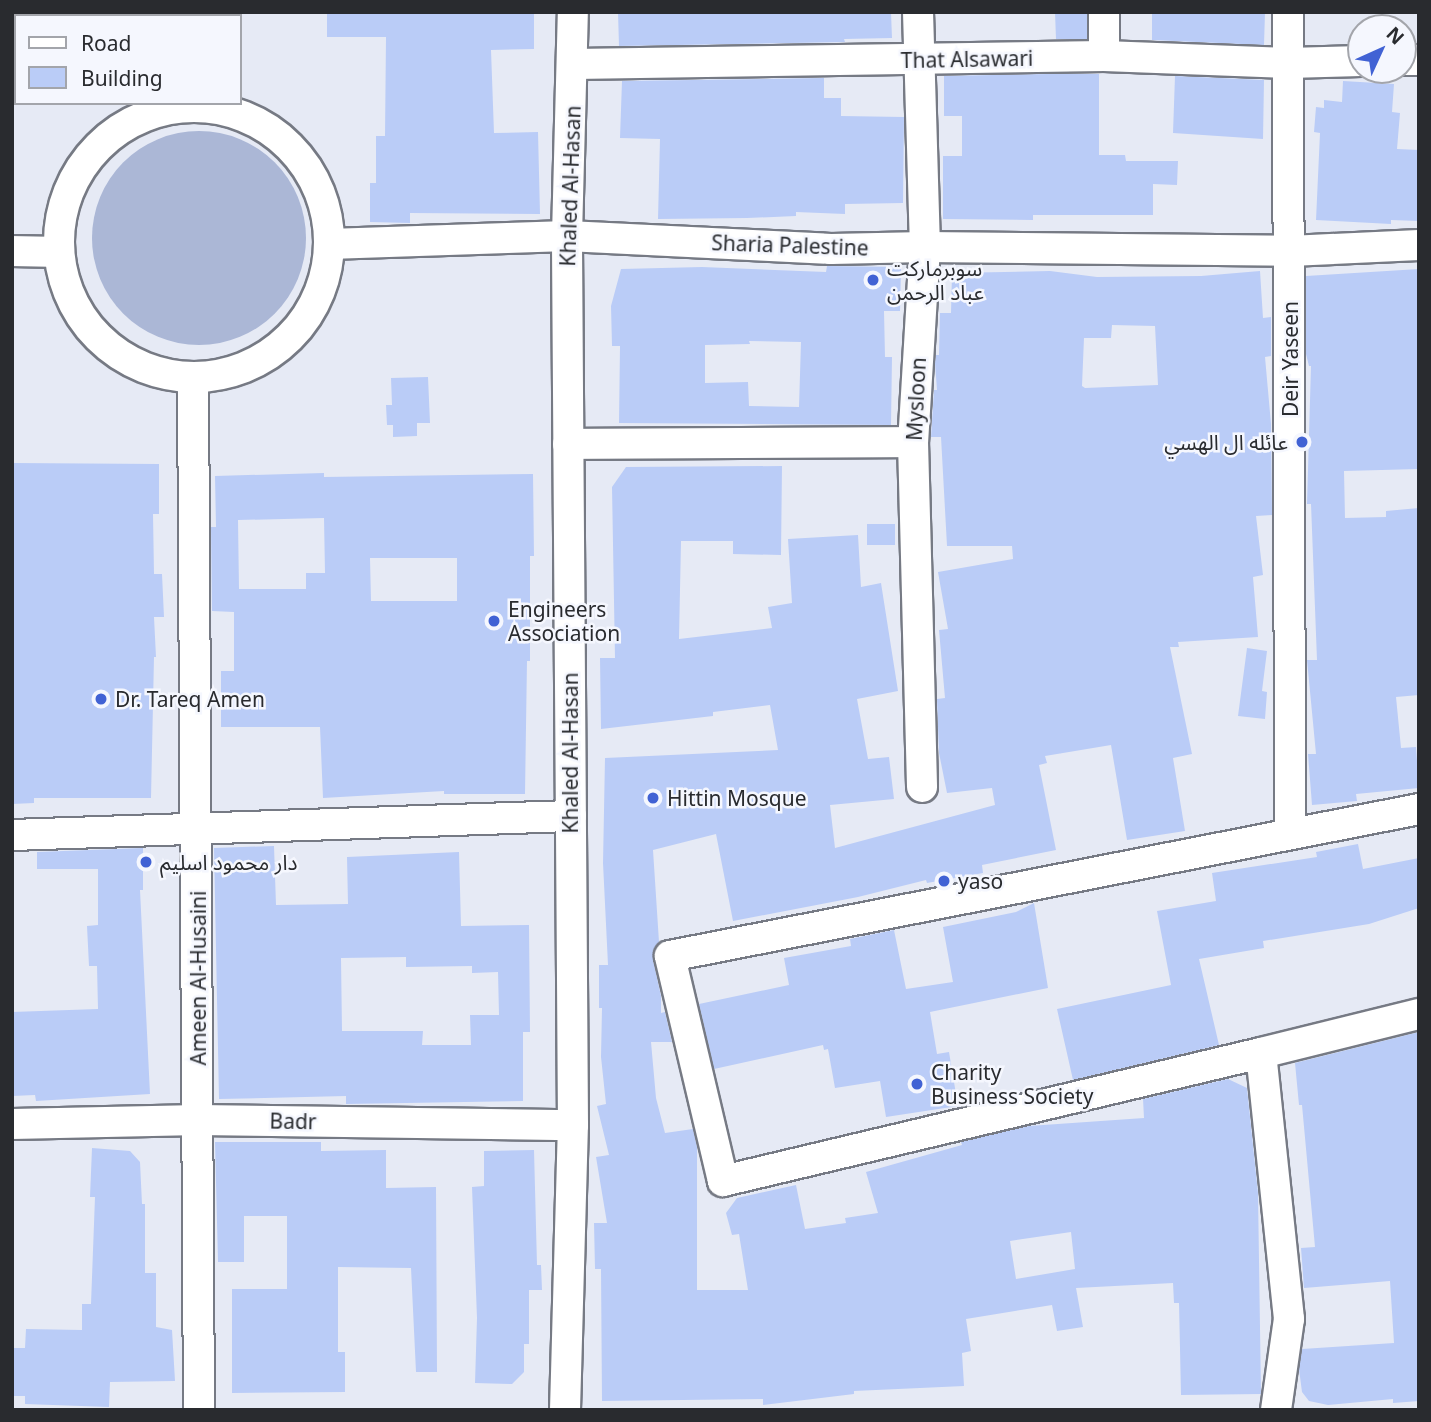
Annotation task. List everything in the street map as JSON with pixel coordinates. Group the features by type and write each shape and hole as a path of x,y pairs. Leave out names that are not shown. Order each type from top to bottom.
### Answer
{"street":[{"name":"Khaled Al-Hasan","path":"565,1410 573,1125 566,236 573,12"},
{"name":"Mysloon","path":"918,12 925,247 913,442 922,787"},
{"path":"1104,12 1104,56"},
{"name":"Deir Yaseen","path":"1288,12 1290,832"},
{"name":"That Alsawari","path":"573,64 919,61 1104,56 1288,63 1347,61"},
{"path":"200,105 248,118 289,146 318,187 328,222 329,244 324,281 316,301 290,338 254,364 233,372 193,377 139,366 98,337 70,296 59,252 64,202 83,163 98,146 134,120 175,108 200,105"},
{"name":"Sharia Palestine","path":"329,244 566,236 831,249 925,247 1290,251 1419,246"},
{"path":"12,251 59,252"},
{"name":"Ameen Al-Husaini","path":"193,377 200,1410"},
{"path":"568,444 913,442"},
{"path":"1419,809 1290,832 670,956 723,1181 1419,1014"},
{"path":"12,835 571,816"},
{"path":"1261,1053 1289,1319 1276,1410"},
{"name":"Badr","path":"12,1124 199,1120 573,1125"}],"shaded area":[{"path":"199,131 240,139 275,162 298,197 306,238 298,279 275,314 240,337 199,345 158,337 123,314 100,279 92,238 100,197 123,162 158,139"}],"building":[{"path":"327,12 534,12 534,49 491,50 494,133 538,132 540,214 410,213 410,223 370,222 370,183 376,183 376,136 385,136 386,37 327,37"},
{"path":"618,12 891,12 892,38 844,39 845,42 619,46"},
{"path":"1055,12 1087,12 1087,39 1056,39"},
{"path":"1152,12 1265,12 1264,45 1152,40"},
{"path":"1099,74 1099,155 1125,155 1126,161 1178,161 1177,185 1153,184 1153,215 1033,215 1033,220 943,219 943,156 962,156 962,116 944,116 944,76"},
{"path":"1175,76 1264,80 1263,139 1173,133"},
{"path":"824,78 824,98 841,98 841,116 904,117 903,203 845,204 845,214 796,212 796,216 658,219 660,139 620,138 622,81"},
{"path":"1343,81 1347,81 1347,84 1394,84 1392,112 1400,113 1397,149 1419,150 1419,221 1391,220 1391,224 1316,220 1320,133 1314,132 1316,107 1324,108 1324,100 1342,102"},
{"path":"827,266 901,267 900,311 884,311 885,357 892,357 891,425 619,423 620,346 612,346 611,306 621,269 702,267 826,272","holes":["749,341 801,342 799,407 749,406 748,382 705,383 705,345 750,344"]},
{"path":"1419,269 1419,469 1344,471 1345,518 1386,517 1386,511 1419,508 1419,695 1396,697 1401,748 1416,747 1419,788 1356,794 1357,801 1312,805 1308,754 1316,754 1307,660 1317,660 1311,504 1307,504 1311,366 1306,354 1306,276"},
{"path":"1050,271 1097,277 1201,276 1260,271 1263,318 1271,317 1271,356 1265,357 1271,424 1272,515 1256,516 1263,575 1253,577 1258,637 1178,642 1179,647 1170,647 1192,754 1173,758 1185,831 1127,840 1111,745 1045,756 1047,763 1039,765 1056,850 982,865 983,873 927,883 926,880 858,897 733,921 716,834 653,850 659,942 654,950 653,960 661,996 661,1013 665,1012 672,1042 651,1042 656,1098 665,1133 693,1129 697,1147 697,1290 748,1290 739,1234 732,1235 726,1213 737,1198 796,1185 805,1229 846,1223 845,1218 878,1213 866,1172 962,1145 961,1142 1029,1126 1144,1118 1143,1099 1228,1079 1247,1088 1258,1193 1261,1394 1181,1395 1179,1303 1174,1303 1173,1283 1076,1288 1083,1327 1057,1331 1052,1305 966,1319 971,1351 962,1353 964,1386 854,1391 854,1394 763,1405 763,1399 602,1401 601,1269 595,1269 594,1223 607,1223 596,1157 609,1155 597,1106 606,1104 601,1057 602,1008 599,1008 599,965 608,965 603,863 605,758 778,750 770,705 713,712 713,716 601,729 600,658 615,658 612,487 626,467 782,466 781,555 733,554 733,541 681,541 679,639 772,628 768,607 792,603 788,539 858,535 861,587 881,583 898,691 857,699 868,759 889,757 894,799 830,805 835,848 995,805 992,788 947,793 939,753 937,699 945,698 939,630 948,629 938,572 1013,559 1012,546 947,546 941,437 931,437 934,390 937,390 935,363 936,355 939,355 940,313 951,313 952,273","holes":["1112,325 1155,326 1158,385 1082,386 1084,338 1111,338","1071,1232 1075,1269 1016,1279 1010,1241"]},
{"path":"428,377 430,423 417,423 417,436 393,437 393,425 387,425 386,405 392,405 391,378"},
{"path":"12,463 159,464 159,514 153,514 154,574 162,574 164,617 154,617 156,657 151,798 34,798 34,803 12,804"},
{"path":"324,473 324,477 533,474 534,556 530,556 530,661 527,661 525,794 444,794 444,791 323,798 320,727 221,727 221,671 234,671 234,612 212,611 211,527 216,527 215,476","holes":["324,518 325,573 306,573 306,589 239,589 238,520","370,558 457,558 457,601 371,601"]},
{"path":"867,524 895,524 895,545 867,545"},
{"path":"1247,648 1267,651 1262,691 1267,692 1265,719 1238,716"},
{"path":"1358,844 1363,869 1419,858 1419,908 1369,924 1263,941 1264,948 1199,959 1219,1045 1073,1080 1057,1009 1171,985 1157,911 1216,901 1212,873 1317,857 1316,852"},
{"path":"274,846 276,905 348,904 347,857 459,852 461,926 529,925 530,1032 523,1032 523,1101 346,1104 346,1096 219,1099 214,848","holes":["406,957 406,967 472,966 472,973 498,972 499,1015 470,1015 471,1045 422,1045 423,1031 342,1031 341,958"]},
{"path":"143,848 143,890 140,890 150,1094 36,1101 35,1095 12,1096 12,1012 98,1009 97,966 89,966 87,926 98,925 98,869 37,869 37,852"},
{"path":"1034,903 1048,988 930,1012 937,1054 949,1052 958,1106 886,1117 880,1081 835,1088 828,1049 824,1050 823,1045 714,1069 699,1004 789,985 784,958 851,946 850,939 894,930 906,989 953,982 943,927 1016,912"},
{"path":"1419,1032 1419,1401 1393,1403 1393,1399 1328,1405 1309,1401 1302,1392 1299,1369 1302,1349 1394,1343 1390,1281 1304,1288 1301,1248 1315,1247 1302,1105 1299,1105 1295,1063"},
{"path":"215,1142 321,1142 321,1151 386,1150 386,1188 436,1187 437,1372 416,1372 411,1268 338,1267 338,1352 345,1352 345,1392 232,1393 232,1289 287,1289 287,1216 244,1216 244,1262 218,1262"},
{"path":"92,1148 130,1151 140,1162 142,1204 145,1204 145,1273 156,1273 156,1327 172,1330 175,1381 110,1382 109,1407 25,1404 25,1396 12,1396 12,1348 25,1348 26,1329 82,1330 82,1304 91,1304 95,1197 90,1197"},
{"path":"534,1150 537,1265 541,1265 542,1290 529,1290 529,1344 524,1344 524,1372 512,1384 475,1383 477,1318 472,1187 484,1186 484,1151"}],"place":[{"name":"سوبرماركت عباد الرحمن","path":"873,280"},
{"name":"عائله ال الهسي","path":"1302,442"},
{"name":"Engineers Association","path":"494,621"},
{"name":"Dr. Tareq Amen","path":"101,699"},
{"name":"Hittin Mosque","path":"653,798"},
{"name":"دار محمود اسليم","path":"146,862"},
{"name":"yaso","path":"944,881"},
{"name":"Charity Business Society","path":"917,1084"}]}
